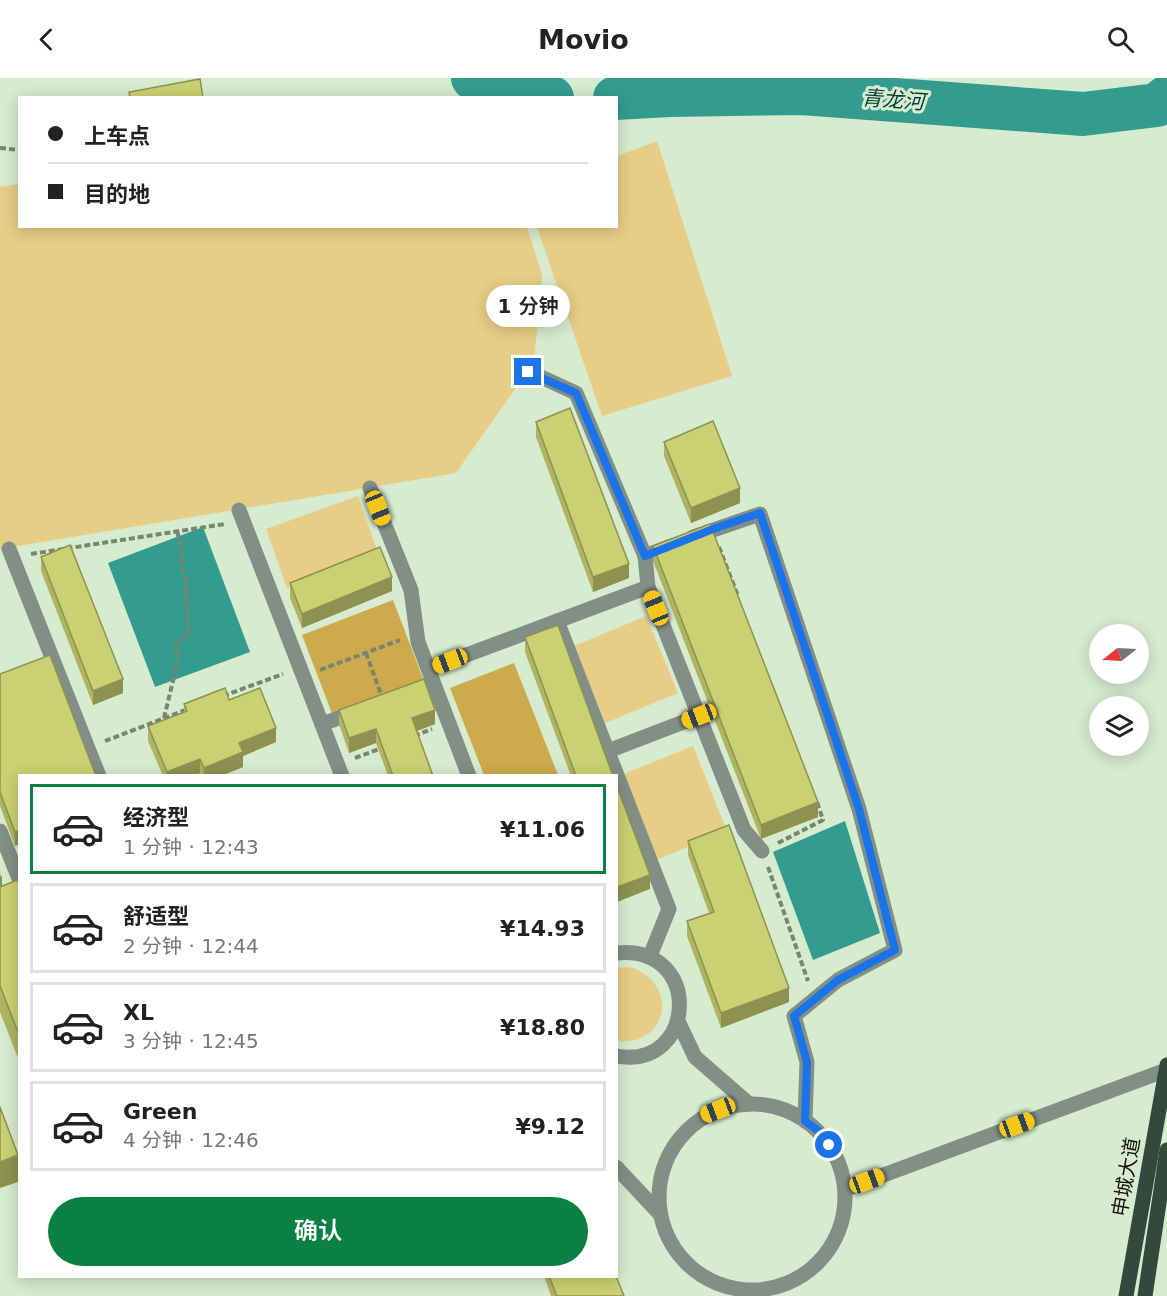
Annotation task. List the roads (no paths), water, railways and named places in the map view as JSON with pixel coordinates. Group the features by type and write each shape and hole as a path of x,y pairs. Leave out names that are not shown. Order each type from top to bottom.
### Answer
{"main road":[{"name":"申城大道","path":"1126,1296 1167,1068"},
{"path":"1145,1296 1167,1150"}],"street":[{"path":"528,372 576,393 645,556 648,587 744,830 762,851"},
{"path":"370,488 411,590 418,642 429,669 429,686 449,723 468,774"},
{"path":"645,556 760,513 859,809 895,950 838,980 794,1016 807,1062 805,1121"},
{"path":"242,516 339,770"},
{"path":"10,553 98,774"},
{"path":"429,669 648,587"},
{"path":"557,621 617,774"},
{"path":"322,724 384,702"},
{"path":"608,751 699,716"},
{"path":"618,777 669,909 650,956"},
{"path":"0,831 18,876"},
{"path":"618,953 634,952 650,956 664,966 674,979 681,996 680,1014 674,1032 662,1046 646,1055 628,1058 618,1056"},
{"path":"678,1021 695,1057 749,1104"},
{"path":"846,1189 1167,1068"},
{"path":"764,1103 794,1113 820,1132 838,1158 846,1189 844,1218 833,1244 816,1266 793,1282 762,1291 730,1289 701,1276 678,1255 662,1227 657,1195 663,1164 679,1136 703,1115 733,1104 749,1104 764,1103"},
{"path":"618,1169 660,1214"}],"water":[{"path":"203,527 250,652 155,687 108,563"},
{"path":"845,821 880,933 813,960 773,852"}],"waterway":[{"name":"青龙河","path":"473,78 544,96"},
{"name":"青龙河","path":"618,98 802,93 1083,114 1157,105 1167,97"}]}
